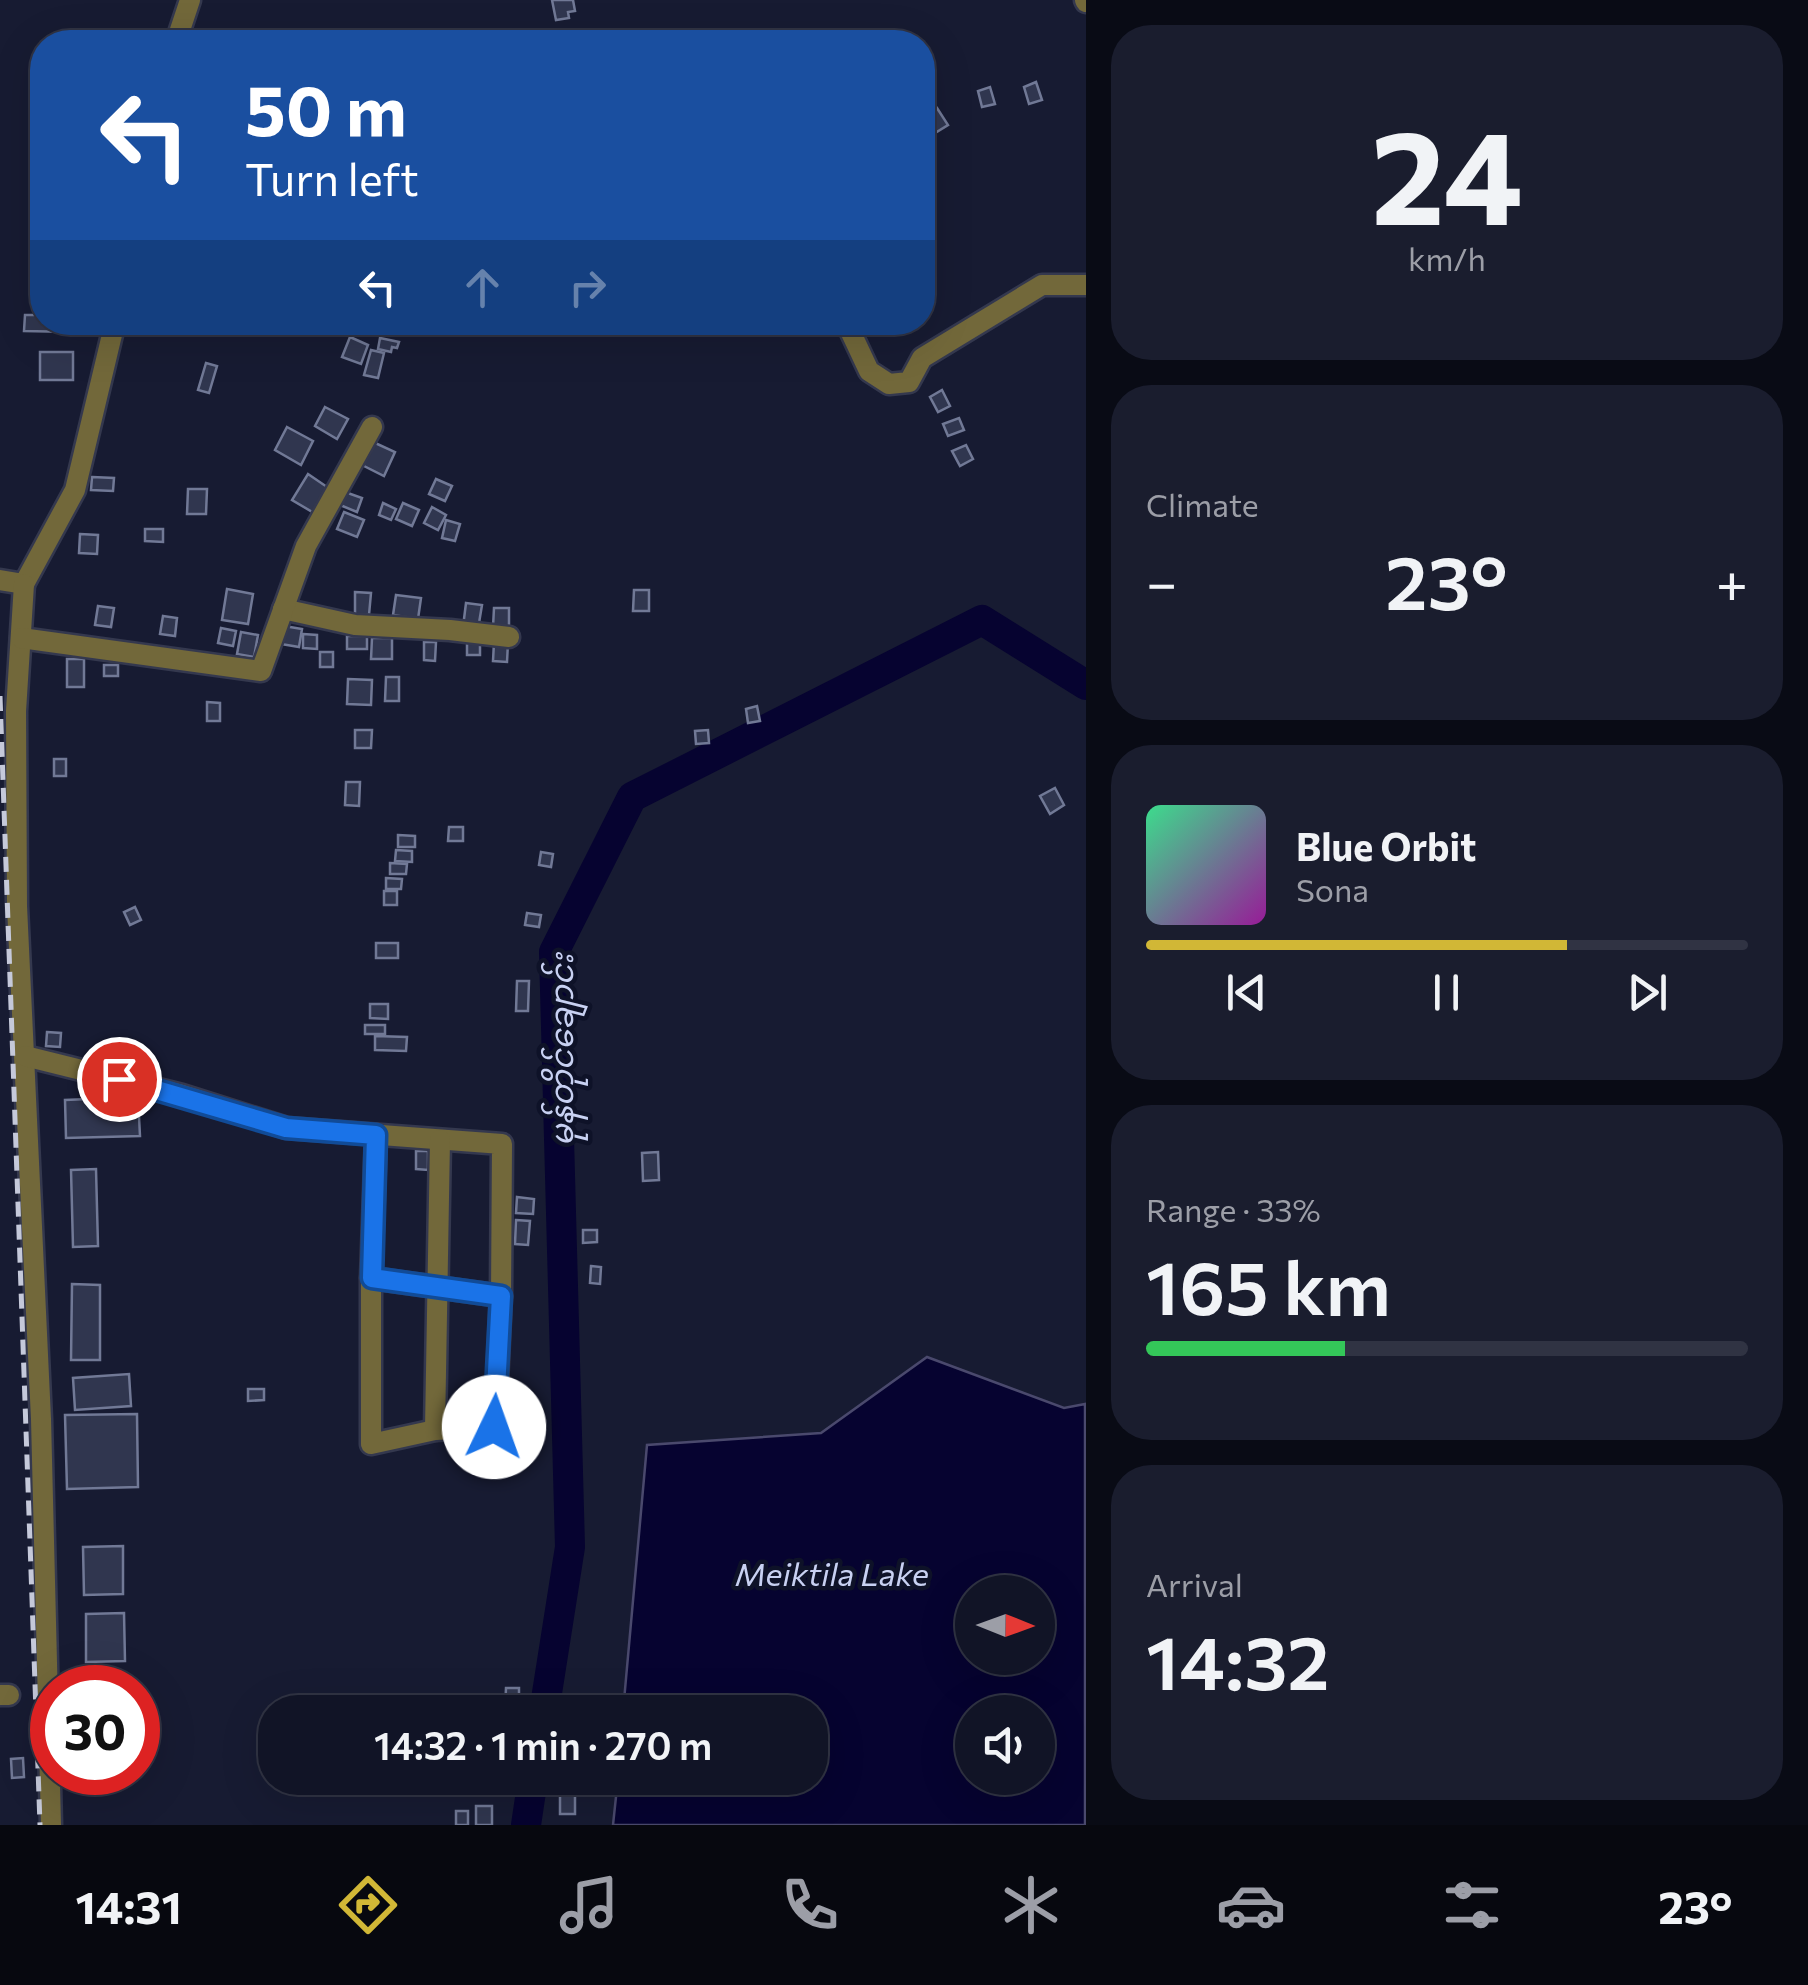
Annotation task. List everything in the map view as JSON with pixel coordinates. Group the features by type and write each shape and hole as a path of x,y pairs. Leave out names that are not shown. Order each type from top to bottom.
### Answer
{"street":[{"path":"180,30 190,0"},
{"path":"852,335 869,371 889,384 909,382 922,358 1042,285 1086,286"},
{"path":"52,1825 42,1419 17,887 16,711 24,584 75,490 113,335"},
{"path":"21,638 261,671 306,546 372,427"},
{"path":"0,580 24,584"},
{"path":"283,610 355,625 510,637"},
{"path":"24,1056 182,1095 286,1128 502,1144 501,1296 494,1427 435,1430 371,1444 376,1135"},
{"path":"435,1430 440,1140"},
{"path":"372,1278 501,1296"}],"water":[{"name":"Meiktila Lake","path":"927,1357 1064,1408 1085,1404 1085,1825 613,1825 616,1795 828,1795 828,1695 625,1695 647,1445 821,1433"}],"building":[{"path":"552,0 573,0 575,11 568,12 569,18 556,20"},
{"path":"1036,82 1042,100 1029,104 1024,87"},
{"path":"990,87 995,104 982,107 978,91"},
{"path":"935,109 948,125 935,133"},
{"path":"25,315 30,315 30,331 24,331"},
{"path":"350,337 368,345 361,364 342,357"},
{"path":"380,338 399,342 397,348 392,347 391,352 378,349"},
{"path":"371,350 384,353 378,378 364,375"},
{"path":"40,352 73,352 73,380 40,380"},
{"path":"206,363 217,366 209,393 198,390"},
{"path":"942,390 950,406 938,412 930,397"},
{"path":"325,407 348,419 337,439 315,426"},
{"path":"959,418 964,430 948,436 943,424"},
{"path":"287,427 313,441 301,465 275,450"},
{"path":"373,442 395,452 384,476 362,465"},
{"path":"966,445 973,459 960,466 952,451"},
{"path":"308,474 330,489 314,513 292,500"},
{"path":"92,477 114,478 113,491 91,490"},
{"path":"436,479 452,486 445,501 429,494"},
{"path":"188,489 207,489 206,514 187,514"},
{"path":"345,492 362,498 357,512 340,505"},
{"path":"383,503 396,509 391,520 379,515"},
{"path":"403,503 419,510 412,526 396,519"},
{"path":"432,507 446,515 438,530 424,523"},
{"path":"344,512 364,520 357,537 337,529"},
{"path":"446,520 460,524 455,541 442,538"},
{"path":"145,529 163,529 163,542 145,541"},
{"path":"80,534 98,535 97,554 79,553"},
{"path":"227,589 253,594 248,624 222,620"},
{"path":"634,590 649,590 649,611 633,611"},
{"path":"355,592 371,593 369,615 355,614"},
{"path":"396,595 421,598 418,619 393,615"},
{"path":"466,603 482,605 478,629 463,627"},
{"path":"98,606 114,608 111,627 95,625"},
{"path":"494,608 509,608 509,627 493,627"},
{"path":"163,616 177,618 175,636 160,634"},
{"path":"284,626 302,629 299,647 281,644"},
{"path":"221,628 236,631 233,646 218,643"},
{"path":"241,632 258,635 254,657 237,654"},
{"path":"303,634 317,635 317,649 303,648"},
{"path":"347,636 367,636 367,649 347,649"},
{"path":"372,638 392,638 392,659 371,659"},
{"path":"424,642 436,642 435,661 424,660"},
{"path":"494,642 508,643 507,662 493,661"},
{"path":"467,643 480,643 480,655 467,655"},
{"path":"320,652 333,652 333,667 320,667"},
{"path":"67,659 84,659 84,687 67,687"},
{"path":"104,665 118,665 118,676 104,676"},
{"path":"386,677 399,677 399,701 385,701"},
{"path":"348,679 372,680 371,705 347,704"},
{"path":"207,702 220,703 220,721 207,721"},
{"path":"757,706 760,721 748,723 746,709"},
{"path":"355,730 372,730 371,748 355,748"},
{"path":"708,730 709,743 696,744 695,731"},
{"path":"54,759 66,759 66,776 54,776"},
{"path":"346,782 360,782 359,806 345,805"},
{"path":"1055,788 1064,805 1050,814 1040,796"},
{"path":"449,827 463,827 463,841 448,841"},
{"path":"398,835 415,836 415,847 398,847"},
{"path":"396,850 412,851 412,862 395,861"},
{"path":"541,852 553,854 551,867 539,865"},
{"path":"390,863 407,864 406,874 390,874"},
{"path":"386,878 402,879 401,889 386,889"},
{"path":"384,891 397,891 397,905 384,905"},
{"path":"135,907 141,920 130,925 124,912"},
{"path":"527,913 541,915 539,927 525,925"},
{"path":"376,943 398,943 398,958 376,958"},
{"path":"517,981 529,981 528,1011 516,1011"},
{"path":"370,1004 388,1004 388,1019 370,1018"},
{"path":"365,1025 385,1025 385,1034 365,1034"},
{"path":"47,1032 61,1033 60,1047 46,1046"},
{"path":"375,1036 407,1037 406,1051 375,1050"},
{"path":"138,1097 140,1136 66,1138 65,1100"},
{"path":"416,1151 428,1151 428,1170 416,1169"},
{"path":"658,1152 659,1180 643,1181 642,1153"},
{"path":"96,1169 98,1246 73,1247 71,1170"},
{"path":"517,1197 534,1199 533,1214 516,1213"},
{"path":"516,1220 530,1221 528,1245 515,1244"},
{"path":"583,1230 597,1230 597,1242 583,1243"},
{"path":"591,1266 601,1267 600,1284 590,1283"},
{"path":"72,1284 100,1285 100,1360 71,1360"},
{"path":"129,1374 131,1406 75,1410 73,1378"},
{"path":"248,1389 264,1389 264,1400 248,1401"},
{"path":"137,1414 138,1487 67,1489 65,1415"},
{"path":"123,1546 123,1594 84,1595 83,1547"},
{"path":"124,1613 125,1661 86,1662 86,1614"},
{"path":"506,1688 519,1688 519,1695 506,1695"},
{"path":"23,1758 24,1777 12,1778 11,1759"},
{"path":"560,1795 575,1795 575,1814 560,1814"},
{"path":"476,1806 492,1806 492,1825 476,1825"},
{"path":"456,1811 468,1811 468,1825 456,1825"}],"waterway":[{"name":"မုန်တိုင်ချောင်း","path":"547,1695 570,1547 554,952 632,797 982,620 1086,685"},
{"name":"မုန်တိုင်ချောင်း","path":"526,1825 530,1795"}],"railway":[{"path":"0,696 40,1825"}],"route":[{"path":"119,1079 286,1128 376,1135 372,1278 501,1296 494,1427"}]}
